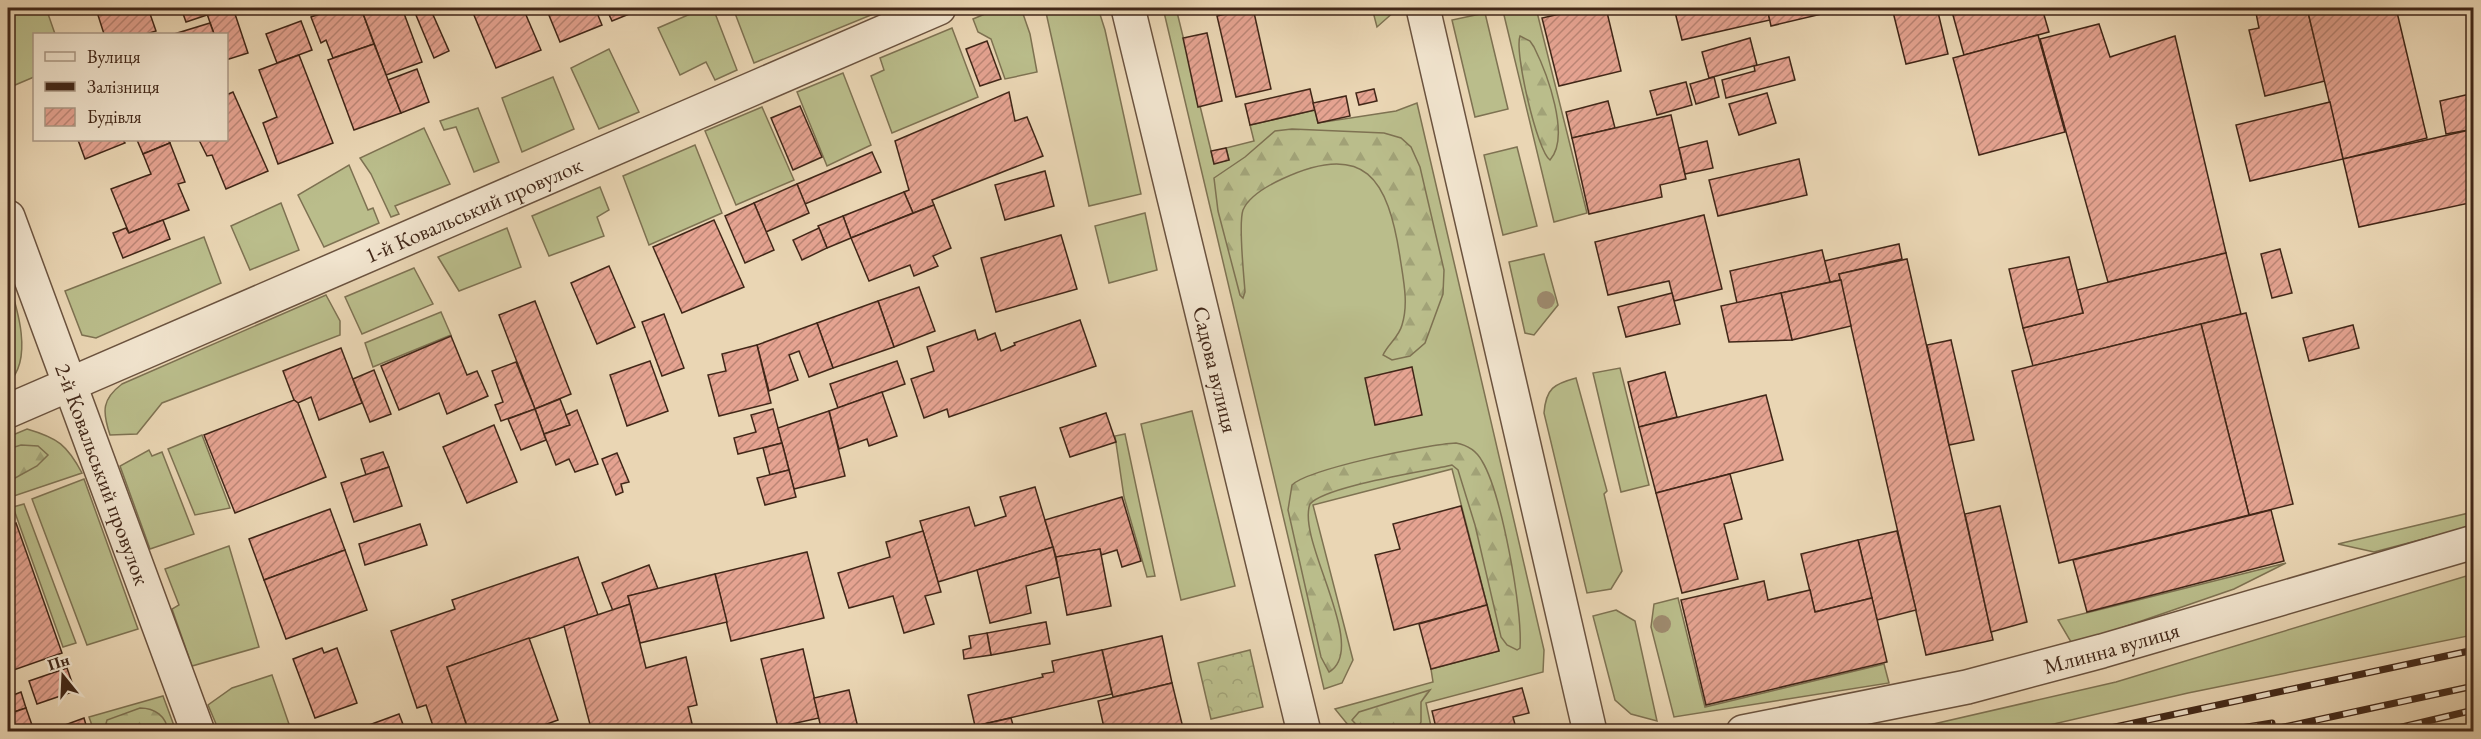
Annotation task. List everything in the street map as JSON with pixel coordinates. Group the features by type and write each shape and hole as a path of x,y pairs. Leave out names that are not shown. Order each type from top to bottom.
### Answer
{"street":[{"name":"1-й Ковальський провулок","path":"8,411 465,210 939,8"},
{"name":"Садова вулиця","path":"1128,8 1304,732"},
{"path":"1423,8 1590,732"},
{"name":"2-й Ковальський провулок","path":"8,217 198,732"},
{"name":"Млинна вулиця","path":"1743,732 1978,684 2102,651 2474,542"}],"green space":[{"path":"8,8 46,8 55,33 33,33 33,77 8,88"},
{"path":"704,8 713,8 737,70 715,80 706,62 680,75 658,28"},
{"path":"733,8 888,8 754,63"},
{"path":"999,8 1021,8 1030,34 1037,72 1005,79 991,39 978,32 973,19"},
{"path":"1045,8 1098,8 1105,30 1141,194 1089,206"},
{"path":"1163,8 1176,8 1214,163 1229,160 1226,148 1254,141 1250,125 1315,110 1318,123 1396,111 1417,103 1544,650 1543,672 1426,703 1432,731 1353,731 1335,709 1433,682 1431,669 1499,651 1452,469 1313,505 1353,660 1342,683 1324,689"},
{"path":"1372,8 1395,8 1395,11 1377,27"},
{"path":"1536,8 1587,213 1554,222 1503,11"},
{"path":"1485,13 1508,109 1475,117 1452,20"},
{"path":"952,28 978,97 892,133 871,76 884,70 880,58"},
{"path":"1520,36 1530,41 1534,47 1545,72 1555,105 1558,136 1556,150 1550,160 1533,121 1520,60"},
{"path":"609,49 639,112 599,129 571,68"},
{"path":"843,73 871,145 827,166 797,92"},
{"path":"553,77 574,129 522,152 502,98"},
{"path":"762,107 794,180 736,205 705,131"},
{"path":"478,108 499,162 474,172 456,127 444,130 440,121"},
{"path":"424,128 450,184 395,206 399,214 391,217 371,174 360,158"},
{"path":"1292,129 1384,133 1401,138 1411,147 1420,167 1444,270 1443,294 1425,343 1410,356 1392,360 1383,355 1398,333 1404,317 1405,291 1400,257 1388,206 1379,188 1368,174 1353,166 1334,164 1310,168 1271,184 1250,200 1243,210 1242,217 1241,238 1245,292 1243,298 1240,295 1218,211 1214,178 1245,157 1275,131"},
{"path":"695,145 722,213 649,245 623,176"},
{"path":"1517,147 1537,226 1503,235 1484,155"},
{"path":"349,165 368,210 373,208 379,223 324,247 298,195"},
{"path":"600,187 609,210 597,217 604,236 549,256 532,216"},
{"path":"281,203 299,250 250,270 231,226"},
{"path":"1145,213 1157,270 1109,283 1095,226"},
{"path":"507,228 521,267 459,291 438,257"},
{"path":"204,237 221,283 96,338 82,335 65,291"},
{"path":"1544,254 1558,305 1534,335 1525,333 1509,262"},
{"path":"414,268 433,304 362,334 345,297"},
{"path":"8,280 19,318 22,347 16,373 8,383"},
{"path":"326,295 340,321 340,335 162,403 137,434 110,435 105,412 107,400 122,384"},
{"path":"441,312 451,335 373,367 365,343"},
{"path":"1620,368 1649,485 1621,492 1593,373"},
{"path":"1576,378 1607,491 1604,494 1622,571 1611,589 1587,593 1544,413 1552,388"},
{"path":"1192,411 1235,586 1181,600 1141,424"},
{"path":"27,429 54,439 66,449 82,473 8,498 8,437"},
{"path":"1125,434 1155,576 1147,577 1124,497 1115,436"},
{"path":"202,435 230,508 195,515 168,449"},
{"path":"1456,443 1471,449 1480,457 1496,498 1514,580 1520,648 1517,650 1507,645 1501,637 1475,525 1458,470 1452,465 1376,480 1335,491 1310,504 1308,521 1337,618 1341,641 1339,659 1329,672 1321,657 1288,510 1292,485 1344,465"},
{"path":"21,445 38,446 48,455 37,466 8,482 8,449"},
{"path":"149,450 152,456 162,452 194,534 150,549 120,466"},
{"path":"84,479 138,629 87,645 32,499"},
{"path":"24,504 76,643 63,647 13,507"},
{"path":"2473,512 2473,526 2374,552 2338,544"},
{"path":"229,546 259,647 192,666 172,609 179,605 165,569"},
{"path":"2286,563 2234,589 2095,637 2071,642 2058,620"},
{"path":"2473,574 2473,635 2188,693 2023,731 1903,731 2116,682"},
{"path":"1678,598 1705,707 1884,664 1889,683 1674,717 1651,627 1654,604"},
{"path":"1616,610 1635,621 1657,721 1631,714 1615,700 1593,616"},
{"path":"1250,650 1263,707 1211,719 1198,663"},
{"path":"272,675 290,727 277,731 219,731 208,705 232,688"},
{"path":"1430,690 1421,702 1421,722 1416,731 1362,731 1352,720 1359,712"},
{"path":"163,696 176,731 94,731 89,717"},
{"path":"140,708 150,709 159,714 165,721 168,731 104,731 107,720"}],"building":[{"path":"110,8 148,8 156,31 104,33 97,12"},
{"path":"181,8 205,8 207,15 186,22"},
{"path":"205,8 233,8 248,53 228,59 228,33 214,33"},
{"path":"337,8 361,8 374,44 333,58 326,40 321,43 311,17"},
{"path":"361,8 402,8 422,62 386,75"},
{"path":"413,8 430,8 449,51 434,58"},
{"path":"430,8 449,8 433,14"},
{"path":"471,8 523,8 541,50 496,68"},
{"path":"546,8 595,8 602,25 560,42"},
{"path":"606,8 644,8 612,21"},
{"path":"1199,8 1228,8 1200,14"},
{"path":"1253,8 1271,89 1236,97 1217,16"},
{"path":"1355,8 1372,8 1373,9 1356,13"},
{"path":"1586,8 1606,8 1621,71 1559,86 1542,18"},
{"path":"1674,8 1767,8 1770,20 1682,40"},
{"path":"1767,8 1847,8 1771,26"},
{"path":"1892,8 1937,8 1948,54 1906,64"},
{"path":"1951,8 2042,8 2049,32 1964,55"},
{"path":"2255,8 2307,8 2325,81 2265,96 2249,30 2259,28"},
{"path":"2307,8 2396,8 2427,138 2343,159"},
{"path":"301,21 312,50 277,63 266,34"},
{"path":"210,23 214,33 177,33"},
{"path":"2099,24 2110,57 2175,36 2226,253 2108,282 2040,39"},
{"path":"1207,33 1222,101 1198,107 1183,38"},
{"path":"2038,35 2065,132 1979,155 1953,58"},
{"path":"1750,38 1757,65 1709,78 1702,52"},
{"path":"987,41 1001,79 980,86 966,49"},
{"path":"374,44 401,113 354,130 328,60"},
{"path":"299,55 333,143 278,164 263,123 277,117 259,70"},
{"path":"1789,57 1795,80 1726,98 1722,80 1755,71 1754,66"},
{"path":"417,69 429,102 401,113 388,80"},
{"path":"1714,77 1719,97 1696,104 1690,84"},
{"path":"1686,82 1692,105 1657,115 1650,91"},
{"path":"1310,89 1315,110 1250,125 1245,104"},
{"path":"1374,89 1377,101 1359,105 1356,93"},
{"path":"233,92 268,171 226,189 212,155 207,156 200,141 228,141 228,94"},
{"path":"1009,92 1015,121 1027,117 1043,156 932,200 934,205 913,213 904,192 909,190 895,141"},
{"path":"1767,93 1776,123 1739,135 1729,104"},
{"path":"2474,93 2474,129 2446,134 2440,101"},
{"path":"1346,96 1350,116 1318,123 1313,103"},
{"path":"1608,101 1615,128 1572,138 1566,112"},
{"path":"2330,102 2343,159 2250,181 2236,125"},
{"path":"800,106 822,157 793,170 771,118"},
{"path":"1671,115 1686,179 1660,185 1662,197 1589,214 1572,138"},
{"path":"2474,129 2474,202 2359,227 2343,159"},
{"path":"78,141 124,141 125,143 85,159"},
{"path":"137,141 169,141 170,143 143,154"},
{"path":"1707,141 1713,168 1685,174 1679,148"},
{"path":"170,143 185,182 178,184 189,210 129,233 111,189 151,174 143,154"},
{"path":"1226,148 1229,160 1214,164 1211,151"},
{"path":"872,152 881,172 805,204 797,184"},
{"path":"1799,159 1807,195 1718,216 1709,180"},
{"path":"1045,171 1054,206 1005,220 995,185"},
{"path":"797,184 809,213 766,232 754,203"},
{"path":"904,192 913,213 851,238 843,216"},
{"path":"754,203 774,250 745,263 725,216"},
{"path":"934,205 951,248 933,256 938,266 914,276 910,265 869,281 851,238"},
{"path":"1704,215 1722,289 1674,301 1669,281 1608,295 1595,242"},
{"path":"843,216 851,238 827,248 818,226"},
{"path":"163,220 170,239 123,258 113,233 126,228 129,233"},
{"path":"714,220 744,287 682,313 653,247"},
{"path":"819,228 827,248 802,260 793,240"},
{"path":"1061,235 1077,289 996,312 981,258"},
{"path":"1899,244 1902,259 1839,274 1841,280 1830,282 1824,261"},
{"path":"2280,249 2292,293 2272,298 2261,254"},
{"path":"1822,250 1830,282 1737,303 1730,271"},
{"path":"2226,253 2241,314 2033,366 2023,328 2083,313 2077,290"},
{"path":"2069,257 2083,313 2023,328 2009,269"},
{"path":"1907,259 1993,640 1926,655 1839,274"},
{"path":"609,266 635,327 597,344 571,283"},
{"path":"1841,280 1851,326 1792,340 1781,293"},
{"path":"919,287 935,331 894,347 878,301"},
{"path":"1672,293 1680,324 1626,337 1618,307"},
{"path":"1781,293 1792,340 1729,342 1721,306"},
{"path":"535,301 571,394 535,409 499,315"},
{"path":"878,301 894,347 833,368 817,323"},
{"path":"2246,313 2293,504 2249,515 2201,324"},
{"path":"664,314 684,368 662,376 642,322"},
{"path":"1080,320 1096,366 949,417 947,409 924,418 911,379 934,371 927,347 975,330 978,340 995,333 1001,351 1015,345 1014,343"},
{"path":"817,323 833,368 809,377 799,351 789,355 798,380 769,391 757,345"},
{"path":"2201,324 2249,515 2059,563 2012,371"},
{"path":"2353,325 2359,348 2309,361 2303,338"},
{"path":"451,336 467,375 477,371 488,396 447,414 439,393 399,410 381,366"},
{"path":"1951,340 1974,440 1949,445 1927,345"},
{"path":"757,345 771,403 719,416 708,375 726,371 722,354"},
{"path":"341,348 362,403 319,420 311,397 298,403 294,400 283,371"},
{"path":"650,361 668,411 627,426 610,375"},
{"path":"897,361 905,384 838,408 830,384"},
{"path":"516,362 535,409 501,421 495,405 503,402 492,371"},
{"path":"1412,367 1422,415 1375,425 1365,378"},
{"path":"374,370 391,414 370,422 353,379"},
{"path":"1665,372 1677,417 1639,427 1628,382"},
{"path":"882,392 897,436 869,446 867,439 839,449 829,411"},
{"path":"1766,395 1783,460 1656,493 1639,427"},
{"path":"560,399 570,425 544,434 535,409"},
{"path":"294,400 298,403 326,477 235,513 204,435"},
{"path":"535,409 546,440 521,450 508,419"},
{"path":"773,409 782,443 738,454 734,438 756,432 751,415"},
{"path":"577,410 598,464 575,472 569,459 556,465 544,434 570,425 566,415"},
{"path":"829,411 845,476 794,489 778,428"},
{"path":"1106,413 1116,442 1070,457 1060,428"},
{"path":"494,425 517,482 467,503 443,447"},
{"path":"782,443 789,470 770,475 763,448"},
{"path":"383,452 389,467 366,475 361,459"},
{"path":"617,453 629,482 621,484 623,492 616,495 602,459"},
{"path":"389,467 402,506 354,522 341,483"},
{"path":"789,470 796,497 765,505 757,478"},
{"path":"1730,474 1742,519 1724,524 1738,579 1682,593 1656,493"},
{"path":"1035,487 1053,547 938,582 920,521 969,507 975,526 1006,516 1000,497"},
{"path":"1122,497 1141,561 1122,567 1117,550 1101,555 1100,549 1056,557 1045,520"},
{"path":"1461,506 1487,605 1394,630 1375,555 1400,549 1393,524"},
{"path":"2000,506 2027,622 1991,632 1965,514"},
{"path":"330,509 345,550 264,580 249,539"},
{"path":"2271,510 2284,561 2087,612 2073,560"},
{"path":"16,523 62,653 8,672 8,527"},
{"path":"420,524 427,545 365,565 359,544"},
{"path":"923,531 941,592 925,596 934,624 904,633 893,596 849,608 838,573 890,557 886,542"},
{"path":"1897,531 1916,610 1877,620 1858,540"},
{"path":"1858,540 1872,598 1815,612 1801,554"},
{"path":"1053,547 1060,577 1026,586 1031,613 990,623 977,570"},
{"path":"1100,549 1111,606 1067,615 1056,557"},
{"path":"345,550 367,610 286,639 264,580"},
{"path":"807,552 824,618 731,641 715,574"},
{"path":"578,557 598,615 447,667 469,732 435,732 426,705 417,708 391,631 455,609 452,600"},
{"path":"649,565 658,589 628,596 630,604 613,611 602,583"},
{"path":"715,574 727,622 640,643 628,596"},
{"path":"1764,581 1768,600 1810,590 1815,612 1872,598 1887,662 1706,705 1681,600"},
{"path":"630,604 646,668 686,657 697,705 688,707 694,732 592,732 564,626"},
{"path":"1487,605 1499,651 1431,669 1419,624"},
{"path":"1046,622 1050,644 991,655 987,633"},
{"path":"987,633 991,655 964,659 963,650 971,648 969,636"},
{"path":"1162,636 1172,683 1113,697 1102,650"},
{"path":"529,638 558,720 525,732 469,732 447,667"},
{"path":"322,648 324,653 337,648 357,703 315,718 293,659"},
{"path":"803,649 819,718 778,727 761,659"},
{"path":"1102,650 1112,694 975,726 968,695 1043,677 1042,674 1054,672 1052,661"},
{"path":"67,668 75,691 37,704 29,681"},
{"path":"1172,683 1184,732 1105,732 1098,701"},
{"path":"1522,688 1529,713 1513,717 1517,732 1437,732 1432,711"},
{"path":"849,690 859,732 822,732 814,698"},
{"path":"21,692 26,708 8,714 8,697"},
{"path":"26,708 33,728 8,732 8,714"},
{"path":"399,714 406,732 350,732"},
{"path":"84,718 88,732 46,732"},
{"path":"1011,718 1015,732 976,732 975,726"},
{"path":"975,726 976,732 952,732"}],"railway":[{"path":"2092,732 2474,650"},
{"path":"2261,732 2474,686"},
{"path":"2381,732 2474,710"},
{"path":"2216,732 2272,723"}]}
